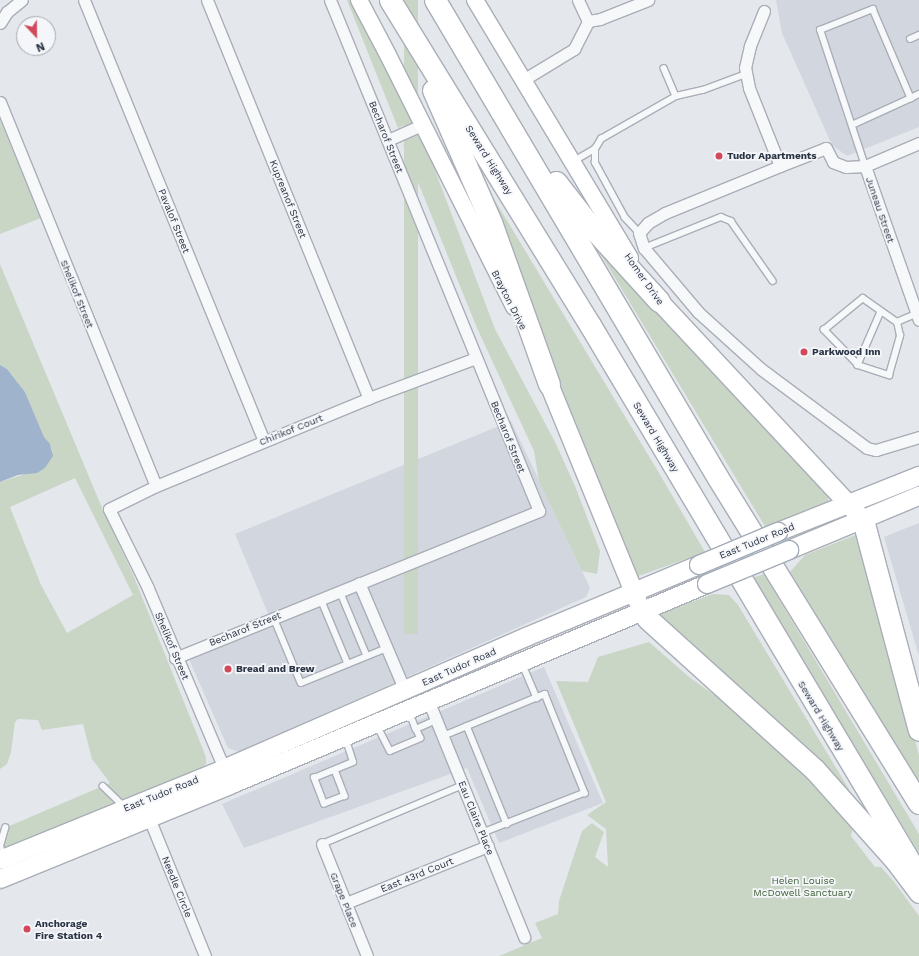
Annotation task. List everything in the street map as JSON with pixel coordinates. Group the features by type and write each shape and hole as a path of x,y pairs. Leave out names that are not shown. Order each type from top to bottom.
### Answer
{"highway":[{"name":"Seward Highway","path":"390,0 402,22 590,325 919,877"},
{"path":"435,0 718,478 919,803"},
{"path":"402,22 491,222 548,384"},
{"path":"500,110 587,222 659,301"},
{"path":"862,520 919,730"},
{"path":"638,600 648,620 815,770 896,861 919,892"}],"main road":[{"name":"Brayton Drive","path":"359,0 517,314 548,384 638,600"},
{"name":"Homer Drive","path":"475,0 573,162 613,234 659,301 862,520"},
{"name":"East Tudor Road","path":"1,853 126,808 227,777 344,736 378,726 428,700 522,660 638,600 699,564 919,476"},
{"name":"East Tudor Road","path":"0,878 149,818 227,777 405,690 638,600 707,584 919,496"}],"street":[{"path":"0,23 7,12 22,0"},
{"name":"Pavalof Street","path":"84,0 264,441"},
{"name":"Kupreanof Street","path":"207,0 369,398"},
{"name":"Becharof Street","path":"176,658 539,511 330,0"},
{"path":"578,0 588,21"},
{"path":"523,80 574,49 588,21 648,0"},
{"path":"639,233 648,223 665,213 780,166 749,88 745,67 750,46 764,11"},
{"name":"Shelikof Street","path":"0,102 156,486"},
{"path":"388,140 422,125"},
{"path":"865,166 919,142"},
{"name":"Juneau Street","path":"780,166 826,148 833,162 846,167 865,166 918,316"},
{"name":"Homer Drive","path":"639,233 644,248 698,312 761,369 867,448 876,450 919,437"},
{"name":"Chirikof Court","path":"109,509 156,486 264,441 369,398 476,358"},
{"name":"Shelikof Street","path":"109,509 148,588 227,777"},
{"path":"359,583 405,690"},
{"name":"Eau Claire Place","path":"428,700 524,937"},
{"name":"Needle Circle","path":"149,818 205,956"},
{"name":"Grape Place","path":"322,844 367,956"},
{"name":"East 43rd Court","path":"346,904 488,846"}],"lane":[{"path":"865,166 820,30 873,9 911,98"},
{"path":"910,39 919,35"},
{"path":"664,68 676,96"},
{"path":"573,162 595,149 601,139 676,96 703,90 746,74"},
{"path":"852,125 919,94"},
{"path":"595,149 596,163 625,218 639,233"},
{"path":"644,248 721,217 730,221 773,281"},
{"path":"863,298 897,322 900,336 889,375 858,365 824,330 863,298"},
{"path":"858,365 881,312"},
{"path":"897,322 918,316"},
{"path":"340,591 367,656"},
{"path":"320,599 348,664"},
{"path":"274,618 301,683 386,648"},
{"path":"522,660 537,698"},
{"path":"443,736 545,694 585,793 483,833"},
{"path":"412,716 416,729 420,738 390,751 378,726 412,716"},
{"path":"416,729 436,720"},
{"path":"467,726 507,824"},
{"path":"335,770 345,796 324,804 314,778 353,762 344,736"},
{"path":"322,844 463,785"},
{"path":"103,786 126,808"},
{"path":"1,853 5,828"}],"shaded area":[{"path":"776,0 919,0 919,127 847,156 832,145 782,33"},
{"path":"511,421 590,588 586,597 239,752 228,748 185,650 269,616 235,534"},
{"path":"919,523 919,656 884,537"},
{"path":"544,667 603,803 499,843 467,768 244,848 222,804"}],"green space":[{"path":"347,0 352,0 415,120 398,128"},
{"path":"404,0 418,0 418,634 404,634"},
{"path":"0,120 41,218 0,234"},
{"path":"422,136 495,329 555,442 575,486 600,551 597,574 582,571 539,481 534,451 477,328 403,145"},
{"path":"479,174 705,552 636,577 476,176"},
{"path":"586,230 594,236 768,432 827,493 829,502 766,528"},
{"path":"0,264 100,503 134,577 206,757 206,764 200,769 0,851 0,830 110,783 92,759 83,724 42,730 38,720 18,719 15,722 11,752 7,764 0,769 0,482 45,468 52,449 44,437 25,392 7,369 0,365","holes":["75,478 133,595 67,633 41,585 10,507"]},
{"path":"858,534 919,755 919,782 790,572 805,555"},
{"path":"764,574 919,834 919,853 753,578"},
{"path":"713,594 729,595 738,605 865,816 761,706 662,624 657,615"},
{"name":"Helen Louise McDowell Sanctuary","path":"649,642 689,677 741,714 806,768 854,825 851,836 875,867 881,867 895,883 919,916 919,956 499,956 542,938 535,923 558,914 559,901 582,831 592,823 604,832 595,857 608,867 606,829 587,815 606,802 556,681 588,682 598,657"}],"water":[{"path":"0,365 7,369 25,392 44,437 50,444 53,456 45,468 37,473 18,475 0,482"}],"place":[{"name":"Tudor Apartments","path":"719,156"},
{"name":"Parkwood Inn","path":"804,352"},
{"name":"Bread and Brew","path":"228,669"},
{"name":"Anchorage Fire Station 4","path":"27,929"}]}
